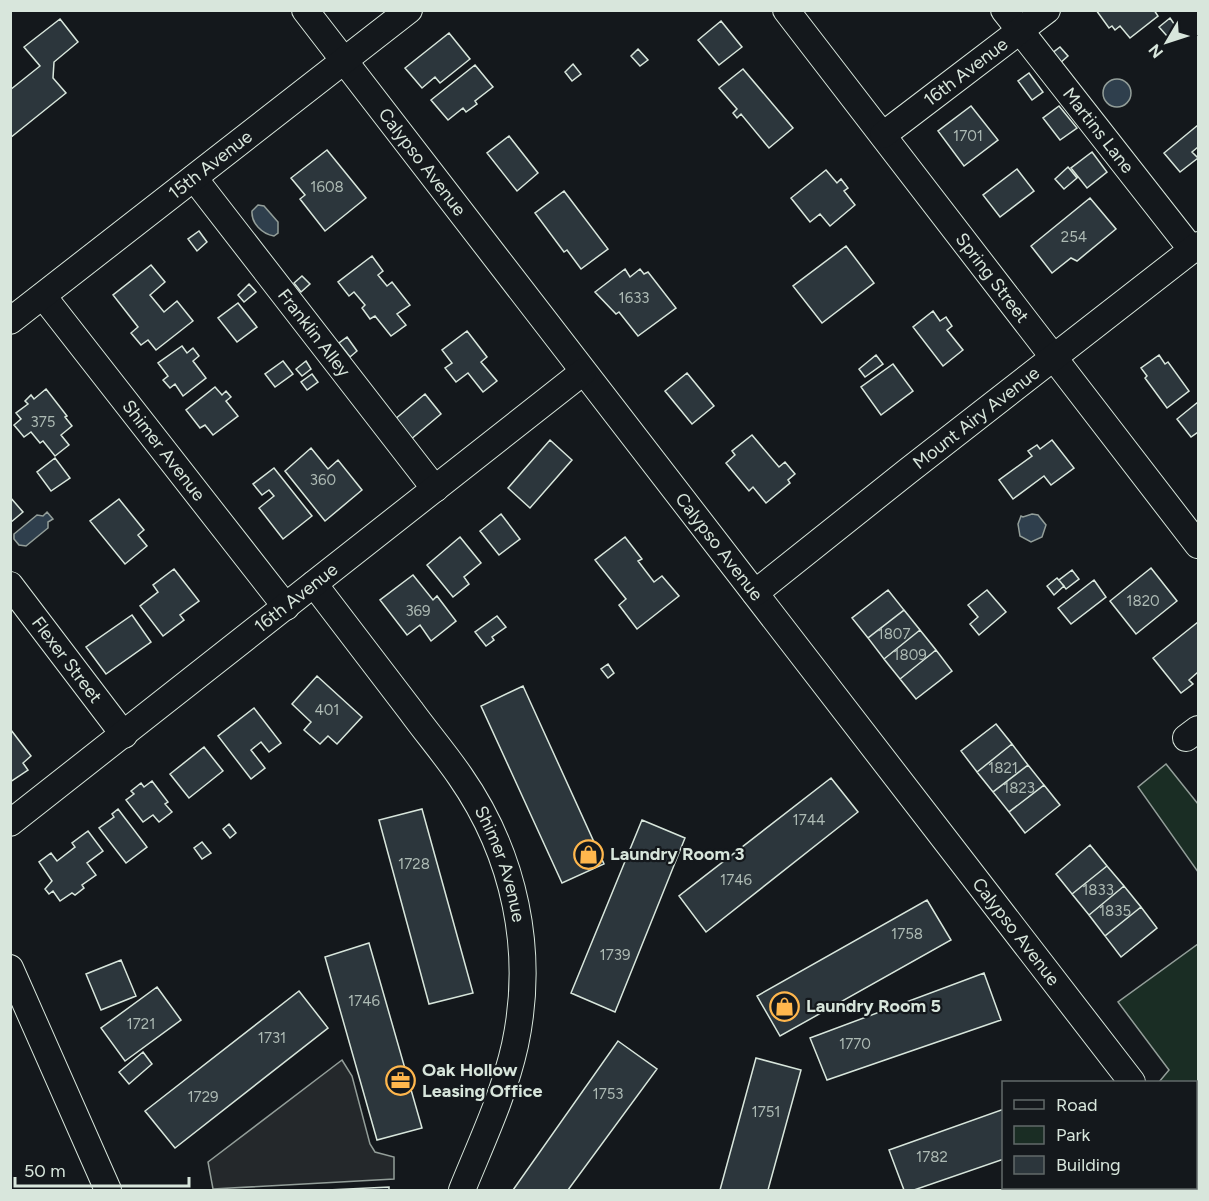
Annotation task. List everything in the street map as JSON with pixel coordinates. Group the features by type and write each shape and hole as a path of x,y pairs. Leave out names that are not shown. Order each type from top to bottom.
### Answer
{"street":[{"name":"Calypso Avenue","path":"304,10 1130,1081"},
{"name":"15th Avenue","path":"10,321 409,10"},
{"name":"Spring Street","path":"786,10 1198,545"},
{"name":"Martins Lane","path":"1004,10 1196,248"},
{"name":"16th Avenue","path":"883,135 1047,10"},
{"name":"Franklin Alley","path":"194,178 435,489"},
{"name":"Mount Airy Avenue","path":"755,593 1196,248"},
{"name":"Shimer Avenue","path":"43,296 286,607"},
{"name":"16th Avenue","path":"10,823 583,372"},
{"name":"Shimer Avenue","path":"314,584 461,777 483,813 502,853 515,896 522,937 520,1013 506,1077 462,1191"},
{"name":"Flexer Street","path":"10,585 124,735"},
{"path":"10,968 108,1191"}],"green space":[{"path":"1166,764 1198,804 1198,872 1138,787"},
{"path":"1198,944 1198,1190 1061,1190 1197,1189 1197,1081 1160,1081 1169,1070 1118,1002"}],"shaded area":[{"path":"342,1060 352,1076 370,1144 375,1152 394,1157 394,1179 213,1189 208,1162"}],"water":[{"path":"1117,79 1127,83 1131,93 1127,103 1117,107 1107,103 1103,93 1107,83"},
{"path":"258,205 264,206 278,222 278,233 274,236 265,233 255,224 252,211"},
{"path":"47,512 53,519 48,522 48,528 26,546 19,545 14,539 14,534 37,515 43,516"},
{"path":"1038,515 1046,525 1042,537 1031,542 1020,536 1018,524 1021,516"}],"building":[{"path":"1096,10 1154,10 1158,16 1130,38 1120,26 1115,30 1112,26 1109,28"},
{"path":"1170,18 1177,28 1167,36 1159,27"},
{"path":"60,19 78,42 54,62 53,78 66,93 10,138 10,90 40,66 24,47"},
{"path":"721,21 742,47 719,65 698,40"},
{"path":"449,33 470,59 440,83 435,77 422,88 405,68"},
{"path":"1060,47 1068,56 1059,64 1051,54"},
{"path":"638,49 648,60 640,66 631,56"},
{"path":"573,64 581,74 572,81 565,72"},
{"path":"475,65 493,87 475,101 477,104 466,112 463,108 448,120 431,100"},
{"path":"743,69 793,128 769,148 741,114 737,118 733,113 737,109 719,88"},
{"path":"1029,73 1043,92 1032,100 1018,81"},
{"path":"971,106 998,140 964,166 938,131"},
{"path":"1059,106 1077,128 1060,140 1043,118"},
{"path":"1198,125 1198,147 1192,152 1198,158 1180,172 1164,153"},
{"path":"509,136 538,173 517,191 487,153"},
{"path":"327,150 366,198 325,231 300,199 305,195 291,178"},
{"path":"1092,152 1107,172 1087,188 1071,168"},
{"path":"1068,167 1077,178 1064,189 1055,179"},
{"path":"1017,169 1034,191 1000,217 983,195"},
{"path":"826,170 837,183 841,179 848,188 844,191 855,205 830,226 820,214 810,222 791,198"},
{"path":"564,191 608,249 581,269 567,250 564,252 535,213"},
{"path":"1090,198 1116,229 1077,261 1071,258 1052,273 1031,246"},
{"path":"199,231 207,242 197,251 188,239"},
{"path":"846,246 874,283 822,323 793,286"},
{"path":"372,256 383,271 378,275 387,286 392,282 410,305 397,314 406,325 391,336 375,316 370,319 362,308 365,305 354,292 349,296 338,282"},
{"path":"151,265 165,282 150,295 164,312 177,301 193,321 156,350 148,340 141,345 131,333 138,327 113,295"},
{"path":"625,269 630,277 640,269 644,274 648,272 676,308 638,336 619,312 616,314 595,292"},
{"path":"302,276 310,284 301,292 294,283"},
{"path":"249,284 256,292 244,302 238,295"},
{"path":"238,303 257,327 237,342 218,318"},
{"path":"933,311 940,321 946,317 952,326 947,330 963,350 943,366 913,327"},
{"path":"467,331 487,357 481,362 497,381 483,392 468,373 456,382 445,368 452,363 442,350"},
{"path":"347,337 357,351 350,357 339,343"},
{"path":"182,346 187,353 193,348 199,356 193,361 206,378 183,396 175,384 170,388 163,380 168,376 158,363"},
{"path":"876,355 883,364 865,377 859,369"},
{"path":"1159,355 1165,364 1168,362 1189,391 1167,408 1145,378 1147,376 1141,368"},
{"path":"283,361 293,374 275,387 265,374"},
{"path":"306,361 311,369 302,376 296,369"},
{"path":"893,364 913,391 881,415 861,387"},
{"path":"687,373 714,406 692,424 665,391"},
{"path":"312,374 318,382 307,390 301,382"},
{"path":"215,387 222,395 226,391 231,397 226,401 238,416 213,435 205,425 200,428 186,410"},
{"path":"46,389 72,426 61,435 69,445 55,456 43,441 40,443 31,432 24,437 14,425 21,419 16,413 28,404 25,401 31,395 34,399"},
{"path":"425,394 441,414 410,440 394,420"},
{"path":"1198,402 1198,432 1191,437 1177,419"},
{"path":"752,435 779,467 785,462 795,474 788,480 790,483 766,503 753,487 749,491 726,463 735,455 732,451"},
{"path":"550,440 572,460 530,508 508,488"},
{"path":"1052,440 1074,468 1051,485 1044,476 1013,499 999,480 1032,456 1028,451 1037,445 1040,449"},
{"path":"311,448 328,469 338,460 362,490 325,521 285,471"},
{"path":"55,458 70,478 51,491 37,472"},
{"path":"274,468 312,516 283,539 259,508 274,496 269,490 262,495 253,484"},
{"path":"10,497 23,512 10,523"},
{"path":"119,499 144,530 138,535 147,546 125,564 90,521"},
{"path":"501,514 520,539 499,555 480,531"},
{"path":"460,537 481,563 464,577 469,584 453,597 427,565"},
{"path":"625,537 642,559 638,561 654,582 662,576 679,596 637,629 619,605 626,599 595,560"},
{"path":"1151,568 1177,601 1136,634 1110,601"},
{"path":"174,569 199,601 180,615 184,620 163,636 140,606 158,592 153,585"},
{"path":"1072,570 1079,579 1066,589 1059,580"},
{"path":"413,575 433,600 437,596 456,621 431,641 420,625 407,635 380,600"},
{"path":"1057,578 1064,586 1054,595 1047,586"},
{"path":"1094,580 1106,597 1071,624 1058,608"},
{"path":"888,590 904,610 868,638 852,618"},
{"path":"987,590 1006,612 979,635 970,624 978,617 968,605"},
{"path":"904,610 920,630 884,659 868,638"},
{"path":"132,615 151,642 106,674 86,647"},
{"path":"497,616 506,627 492,637 494,640 486,646 475,632"},
{"path":"1198,622 1198,672 1189,680 1193,684 1181,693 1153,658"},
{"path":"920,630 936,650 900,679 884,659"},
{"path":"936,650 952,671 916,699 900,679"},
{"path":"608,664 614,673 608,678 601,669"},
{"path":"317,676 362,717 337,744 328,736 320,744 304,730 311,722 292,704"},
{"path":"523,686 604,864 562,883 481,706"},
{"path":"254,708 281,743 269,752 261,742 251,750 265,768 251,779 218,736"},
{"path":"996,724 1012,744 977,772 961,751"},
{"path":"11,730 31,756 23,763 28,770 10,782"},
{"path":"1012,744 1028,765 993,792 977,772"},
{"path":"204,747 223,771 189,798 170,774"},
{"path":"1028,765 1044,785 1009,812 993,792"},
{"path":"831,778 858,812 706,932 679,896"},
{"path":"152,781 168,802 165,804 172,812 159,822 153,815 143,822 126,800 134,794 131,791 141,783 144,787"},
{"path":"1044,785 1060,805 1025,833 1009,812"},
{"path":"118,809 147,847 126,863 99,828 114,817 112,814"},
{"path":"422,809 473,993 429,1004 379,820"},
{"path":"642,820 685,838 615,1012 571,993"},
{"path":"229,824 236,833 230,838 223,829"},
{"path":"88,831 103,851 87,863 96,875 82,885 84,888 75,895 72,893 60,901 53,891 49,894 45,889 52,881 39,862 51,853 57,861 75,847 72,843"},
{"path":"202,842 211,853 202,859 194,848"},
{"path":"1090,845 1107,866 1072,894 1056,874"},
{"path":"1107,866 1124,886 1089,915 1072,894"},
{"path":"1124,886 1141,907 1105,936 1089,915"},
{"path":"927,900 951,940 780,1036 757,996"},
{"path":"1141,907 1157,928 1121,957 1105,936"},
{"path":"369,943 422,1128 377,1140 325,957"},
{"path":"121,960 136,996 101,1010 86,974"},
{"path":"984,973 1001,1020 827,1080 810,1038"},
{"path":"157,987 181,1020 125,1061 101,1028"},
{"path":"299,991 328,1028 175,1148 145,1111"},
{"path":"618,1041 657,1069 568,1190 513,1190"},
{"path":"143,1052 152,1064 129,1084 119,1072"},
{"path":"756,1058 801,1070 768,1190 720,1190"},
{"path":"1002,1110 1002,1160 914,1190 904,1190 889,1150"},
{"path":"389,1187 389,1190 327,1190"}],"place":[{"name":"Laundry Room 3","path":"589,854"},
{"name":"Laundry Room 5","path":"785,1006"},
{"name":"Oak Hollow Leasing Office","path":"401,1080"}]}
